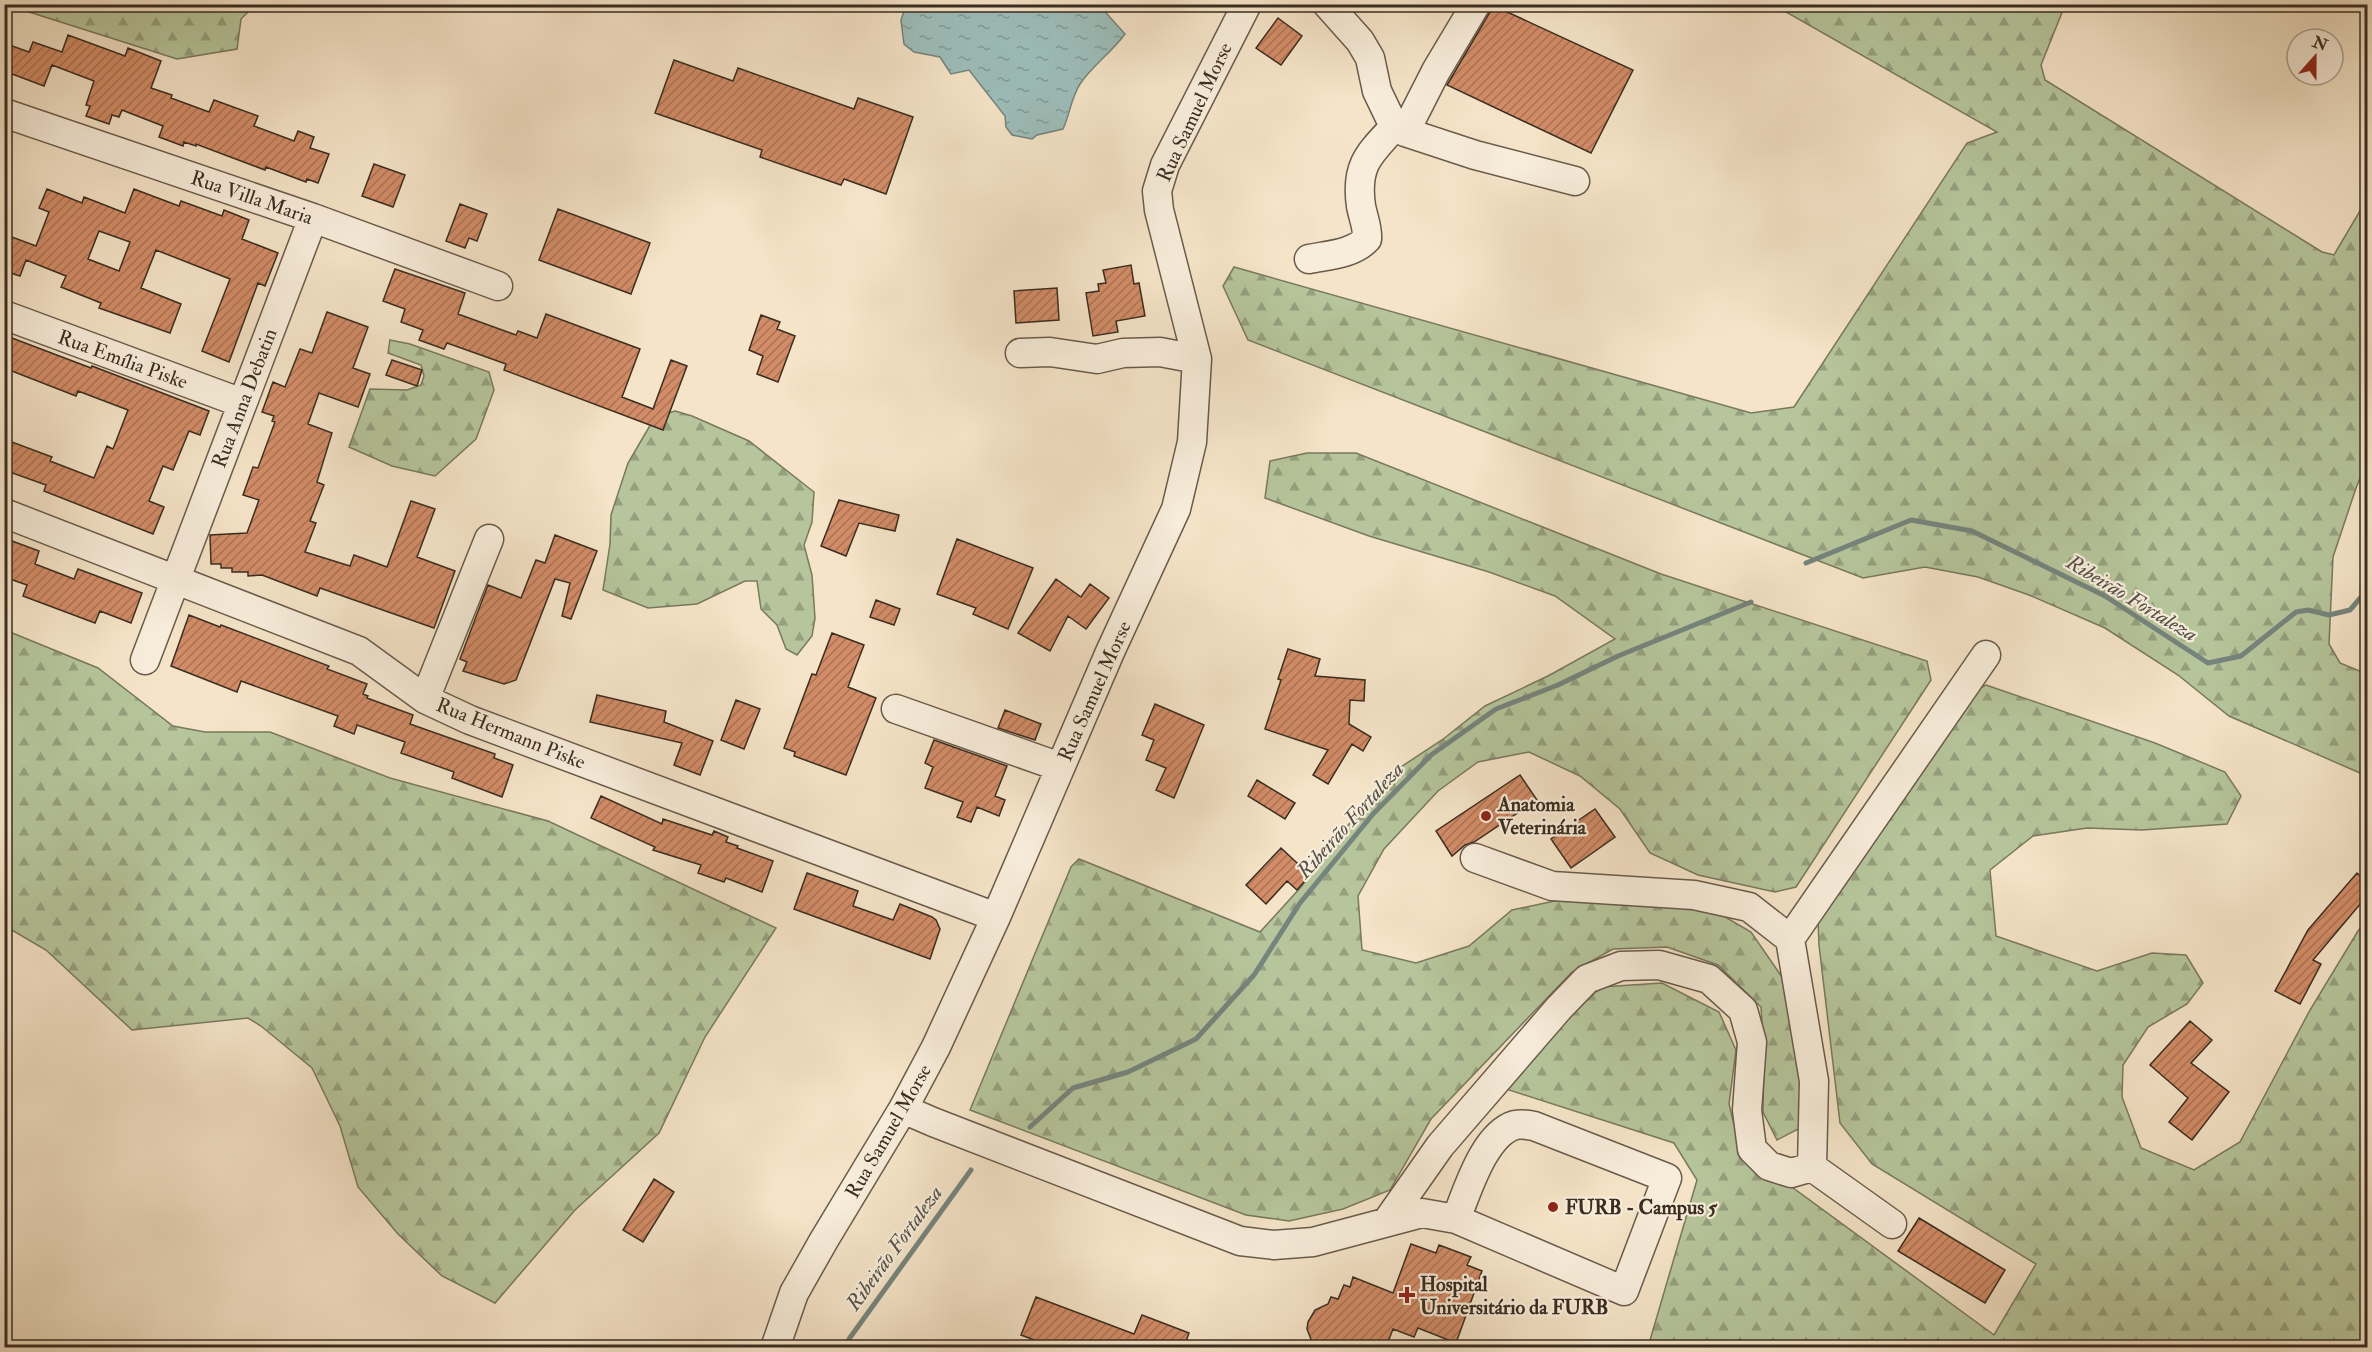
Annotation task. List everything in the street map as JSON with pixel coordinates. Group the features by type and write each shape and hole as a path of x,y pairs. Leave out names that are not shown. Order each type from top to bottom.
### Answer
{"street":[{"name":"Rua Samuel Morse","path":"775,1347 794,1293 903,1108 936,1047 996,917 1110,652 1176,509 1192,442 1197,359 1159,210 1157,191 1165,165 1247,4"},
{"path":"1327,4 1360,41 1370,58 1377,91 1390,118 1401,128 1475,155 1575,182"},
{"path":"1310,259 1351,250 1361,246 1367,239 1358,184 1361,170 1372,150 1401,128 1476,4"},
{"name":"Rua Villa Maria","path":"4,113 313,218 498,285"},
{"name":"Rua Anna Debatin","path":"145,660 313,218"},
{"name":"Rua Emília Piske","path":"4,315 242,403"},
{"path":"1020,353 1050,352 1097,359 1122,353 1160,352 1197,359"},
{"name":"Rua Hermann Piske","path":"4,513 359,651 425,699 481,724 996,917"},
{"path":"425,699 489,539"},
{"path":"1790,939 1986,655"},
{"path":"896,709 1060,767"},
{"path":"1475,858 1552,886 1694,895 1749,907 1790,939 1814,1081 1812,1167"},
{"path":"1388,1220 1440,1146 1559,1008 1587,979 1622,966 1659,964 1709,980 1743,1010 1752,1042 1747,1110 1752,1149 1769,1166 1791,1173 1812,1167"},
{"path":"903,1108 933,1122 1240,1241 1274,1245 1313,1242 1388,1220 1422,1213 1456,1219 1624,1291 1667,1178 1534,1126 1516,1125 1497,1136 1487,1150 1479,1163 1456,1219"},
{"path":"1812,1167 1892,1224"}],"green space":[{"path":"255,4 241,19 237,49 177,59 7,5"},
{"path":"1774,5 2065,5 2041,65 2045,80 2322,252 2334,255 2367,199 2367,462 2333,557 2329,644 2340,663 2367,674 2367,776 2229,716 2178,675 2105,628 2029,595 1978,577 1925,567 1863,578 1248,340 1223,286 1234,267 1751,413 1794,407 1967,143 1997,132"},
{"path":"390,340 410,344 489,372 494,390 476,439 435,476 392,466 349,447 370,389 407,390 421,385 424,376 421,365 388,353"},
{"path":"675,411 749,441 814,492 812,522 804,545 812,575 815,618 812,636 797,655 786,649 777,625 761,609 757,581 745,581 697,604 648,608 603,590 610,544 611,515 628,463 655,417"},
{"path":"1307,453 1356,453 1661,574 1927,661 1931,680 1796,887 1775,892 1698,875 1650,853 1620,809 1580,776 1529,752 1478,762 1438,791 1384,849 1358,896 1362,950 1416,963 1469,946 1512,910 1592,893 1705,905 1751,932 1782,977 1807,1099 1800,1128 1777,1140 1763,1112 1764,1056 1761,1007 1718,965 1667,947 1613,949 1572,972 1431,1119 1390,1190 1343,1209 1289,1221 1246,1215 970,1110 1071,867 1079,859 1260,932 1301,887 1384,778 1442,740 1485,706 1548,676 1615,639 1555,596 1489,572 1369,536 1265,498 1270,461"},
{"path":"5,630 98,668 173,726 205,732 270,732 390,778 548,821 776,928 705,1037 659,1133 575,1210 495,1303 442,1276 398,1234 358,1187 340,1126 312,1068 261,1026 248,1018 132,1030 46,950 5,926"},
{"path":"1986,685 2155,743 2225,772 2241,796 2227,824 2142,830 2087,828 2033,836 1990,870 1996,936 2097,971 2152,953 2186,955 2203,983 2187,1004 2148,1027 2123,1065 2122,1097 2141,1148 2194,1170 2240,1142 2310,1010 2367,920 2367,1347 1648,1347 1697,1180 1674,1143 1506,1089 1560,1026 1601,987 1662,983 1719,1012 1736,1050 1729,1104 1740,1149 1994,1335 2036,1264 1872,1164 1840,1123 1819,945 1818,920 1956,700"}],"water":[{"path":"906,5 1099,5 1125,34 1080,84 1063,129 1037,135 1032,139 1012,135 1006,127 1005,116 969,70 951,74 940,57 914,52 904,44 901,20"}],"building":[{"path":"1492,5 1633,70 1591,153 1447,85"},
{"path":"1278,18 1302,36 1281,65 1256,48"},
{"path":"68,35 125,56 128,48 161,61 151,88 172,95 171,98 209,112 214,100 258,116 254,126 294,141 298,131 314,137 310,148 329,154 318,183 307,179 306,182 266,167 265,170 196,144 196,146 184,142 183,146 159,137 163,126 122,110 119,117 112,115 109,124 86,116 90,106 86,105 94,81 52,65 44,86 4,71 4,43 29,52 33,42 62,52"},
{"path":"674,60 733,81 738,68 854,109 858,98 913,117 886,194 844,179 841,185 760,157 762,150 655,113"},
{"path":"374,164 405,175 393,207 362,196"},
{"path":"47,189 82,203 84,197 125,213 134,189 179,206 181,201 222,216 224,210 249,220 242,239 278,253 265,286 258,283 229,362 202,351 230,279 156,250 141,288 181,304 170,333 99,308 101,303 61,287 66,276 26,260 20,276 4,271 4,234 36,246 49,212 39,208","holes":["99,231 130,242 119,271 88,259"]},
{"path":"460,204 487,214 477,241 469,238 465,248 446,241"},
{"path":"558,209 650,243 631,294 539,260"},
{"path":"1131,265 1134,284 1139,283 1145,316 1116,321 1118,332 1093,336 1086,293 1099,291 1098,284 1106,283 1103,270"},
{"path":"395,269 465,293 458,314 516,335 518,331 537,338 546,314 640,349 622,397 653,409 671,360 687,366 663,430 504,370 506,364 447,343 444,349 419,340 423,330 401,322 405,309 383,301"},
{"path":"1057,288 1059,320 1016,323 1014,291"},
{"path":"327,312 368,327 353,368 370,374 358,407 319,393 308,424 332,433 317,482 324,485 310,521 316,523 305,552 350,566 354,555 387,567 411,501 435,509 417,557 455,571 434,628 320,588 317,596 262,575 248,576 248,572 232,572 232,568 221,568 221,564 211,564 210,535 247,533 259,500 243,495 253,467 258,468 275,422 272,421 274,416 262,412 273,382 285,387 300,349 312,353"},
{"path":"761,315 780,322 777,329 795,336 778,382 757,374 763,356 749,350"},
{"path":"4,335 209,411 200,435 189,431 173,470 163,466 149,501 164,507 153,534 44,491 46,485 4,470 4,439 52,457 50,461 94,478 107,446 113,449 128,410 78,391 76,396 4,368"},
{"path":"392,360 422,370 417,386 386,375"},
{"path":"839,500 899,515 895,531 859,523 846,556 821,546"},
{"path":"555,535 597,551 571,619 562,616 570,583 555,579 516,680 504,684 463,671 467,662 460,659 488,585 521,598 536,560 545,563"},
{"path":"4,538 39,551 35,564 74,579 78,569 142,593 131,623 100,611 95,623 23,596 27,585 4,577"},
{"path":"957,539 1033,568 1008,629 973,614 976,608 937,594"},
{"path":"1056,579 1081,597 1090,584 1109,598 1086,629 1068,616 1050,651 1018,633"},
{"path":"876,600 900,609 894,625 870,617"},
{"path":"189,615 329,666 327,669 367,684 363,694 368,696 367,698 413,715 410,724 495,754 494,758 513,765 502,797 452,778 454,772 401,753 405,742 357,725 354,734 334,726 338,716 241,681 237,692 171,666"},
{"path":"832,633 864,645 848,687 876,698 846,775 794,756 795,752 784,748 812,674 816,675"},
{"path":"1288,649 1320,659 1315,676 1365,680 1364,701 1350,700 1349,724 1371,737 1363,751 1352,744 1328,784 1313,775 1328,750 1265,729 1281,680 1278,679"},
{"path":"597,695 666,711 664,722 713,741 700,775 674,765 682,743 590,722"},
{"path":"736,700 760,709 744,749 721,740"},
{"path":"1155,704 1204,725 1174,798 1156,790 1166,768 1146,760 1154,740 1142,735"},
{"path":"1005,710 1041,724 1035,740 998,728"},
{"path":"934,740 1007,766 995,796 1005,800 999,816 977,807 971,822 957,817 963,802 925,788 933,767 925,763"},
{"name":"Anatomia Veterinária","path":"1520,775 1537,800 1474,842 1465,845 1452,856 1436,831"},
{"path":"1257,780 1295,803 1285,819 1248,796"},
{"path":"601,796 662,824 663,819 712,835 714,831 728,837 726,842 738,846 737,848 773,861 762,892 726,878 724,882 698,873 701,865 653,850 655,847 591,818"},
{"path":"1595,809 1615,837 1571,868 1551,839"},
{"path":"1281,848 1310,875 1297,890 1287,881 1266,904 1246,885"},
{"path":"807,873 858,891 853,906 893,920 900,904 932,917 940,929 930,959 794,909"},
{"path":"2357,873 2367,882 2367,896 2313,960 2321,964 2300,1004 2275,991 2308,930"},
{"path":"2190,1021 2212,1040 2191,1063 2229,1092 2192,1140 2169,1122 2188,1098 2150,1065"},
{"path":"654,1179 674,1192 643,1242 623,1230"},
{"path":"1919,1218 2005,1270 1985,1303 1898,1251"},
{"name":"Hospital Universitário da FURB","path":"1411,1244 1436,1253 1439,1245 1471,1257 1467,1265 1482,1271 1456,1343 1418,1328 1414,1337 1393,1329 1386,1347 1314,1347 1307,1329 1315,1310 1328,1304 1331,1297 1338,1299 1344,1285 1350,1287 1353,1277 1393,1293"},
{"path":"1036,1297 1134,1334 1142,1315 1189,1333 1184,1347 1053,1347 1021,1335"}],"waterway":[{"name":"Ribeirão Fortaleza","path":"1806,563 1911,520 1972,531 2105,596 2208,663 2241,656 2296,612 2308,610 2329,615 2350,610 2362,596 2364,533 2368,524"},
{"name":"Ribeirão Fortaleza","path":"1030,1127 1073,1088 1128,1072 1196,1039 1254,975 1300,903 1373,814 1431,755 1496,709 1558,685 1618,656 1751,602"},
{"name":"Ribeirão Fortaleza","path":"847,1348 849,1339 971,1170"}],"place":[{"name":"Anatomia Veterinária","path":"1486,816"},
{"name":"FURB - Campus 5","path":"1553,1207"},
{"name":"Hospital Universitário da FURB","path":"1407,1295"}]}
